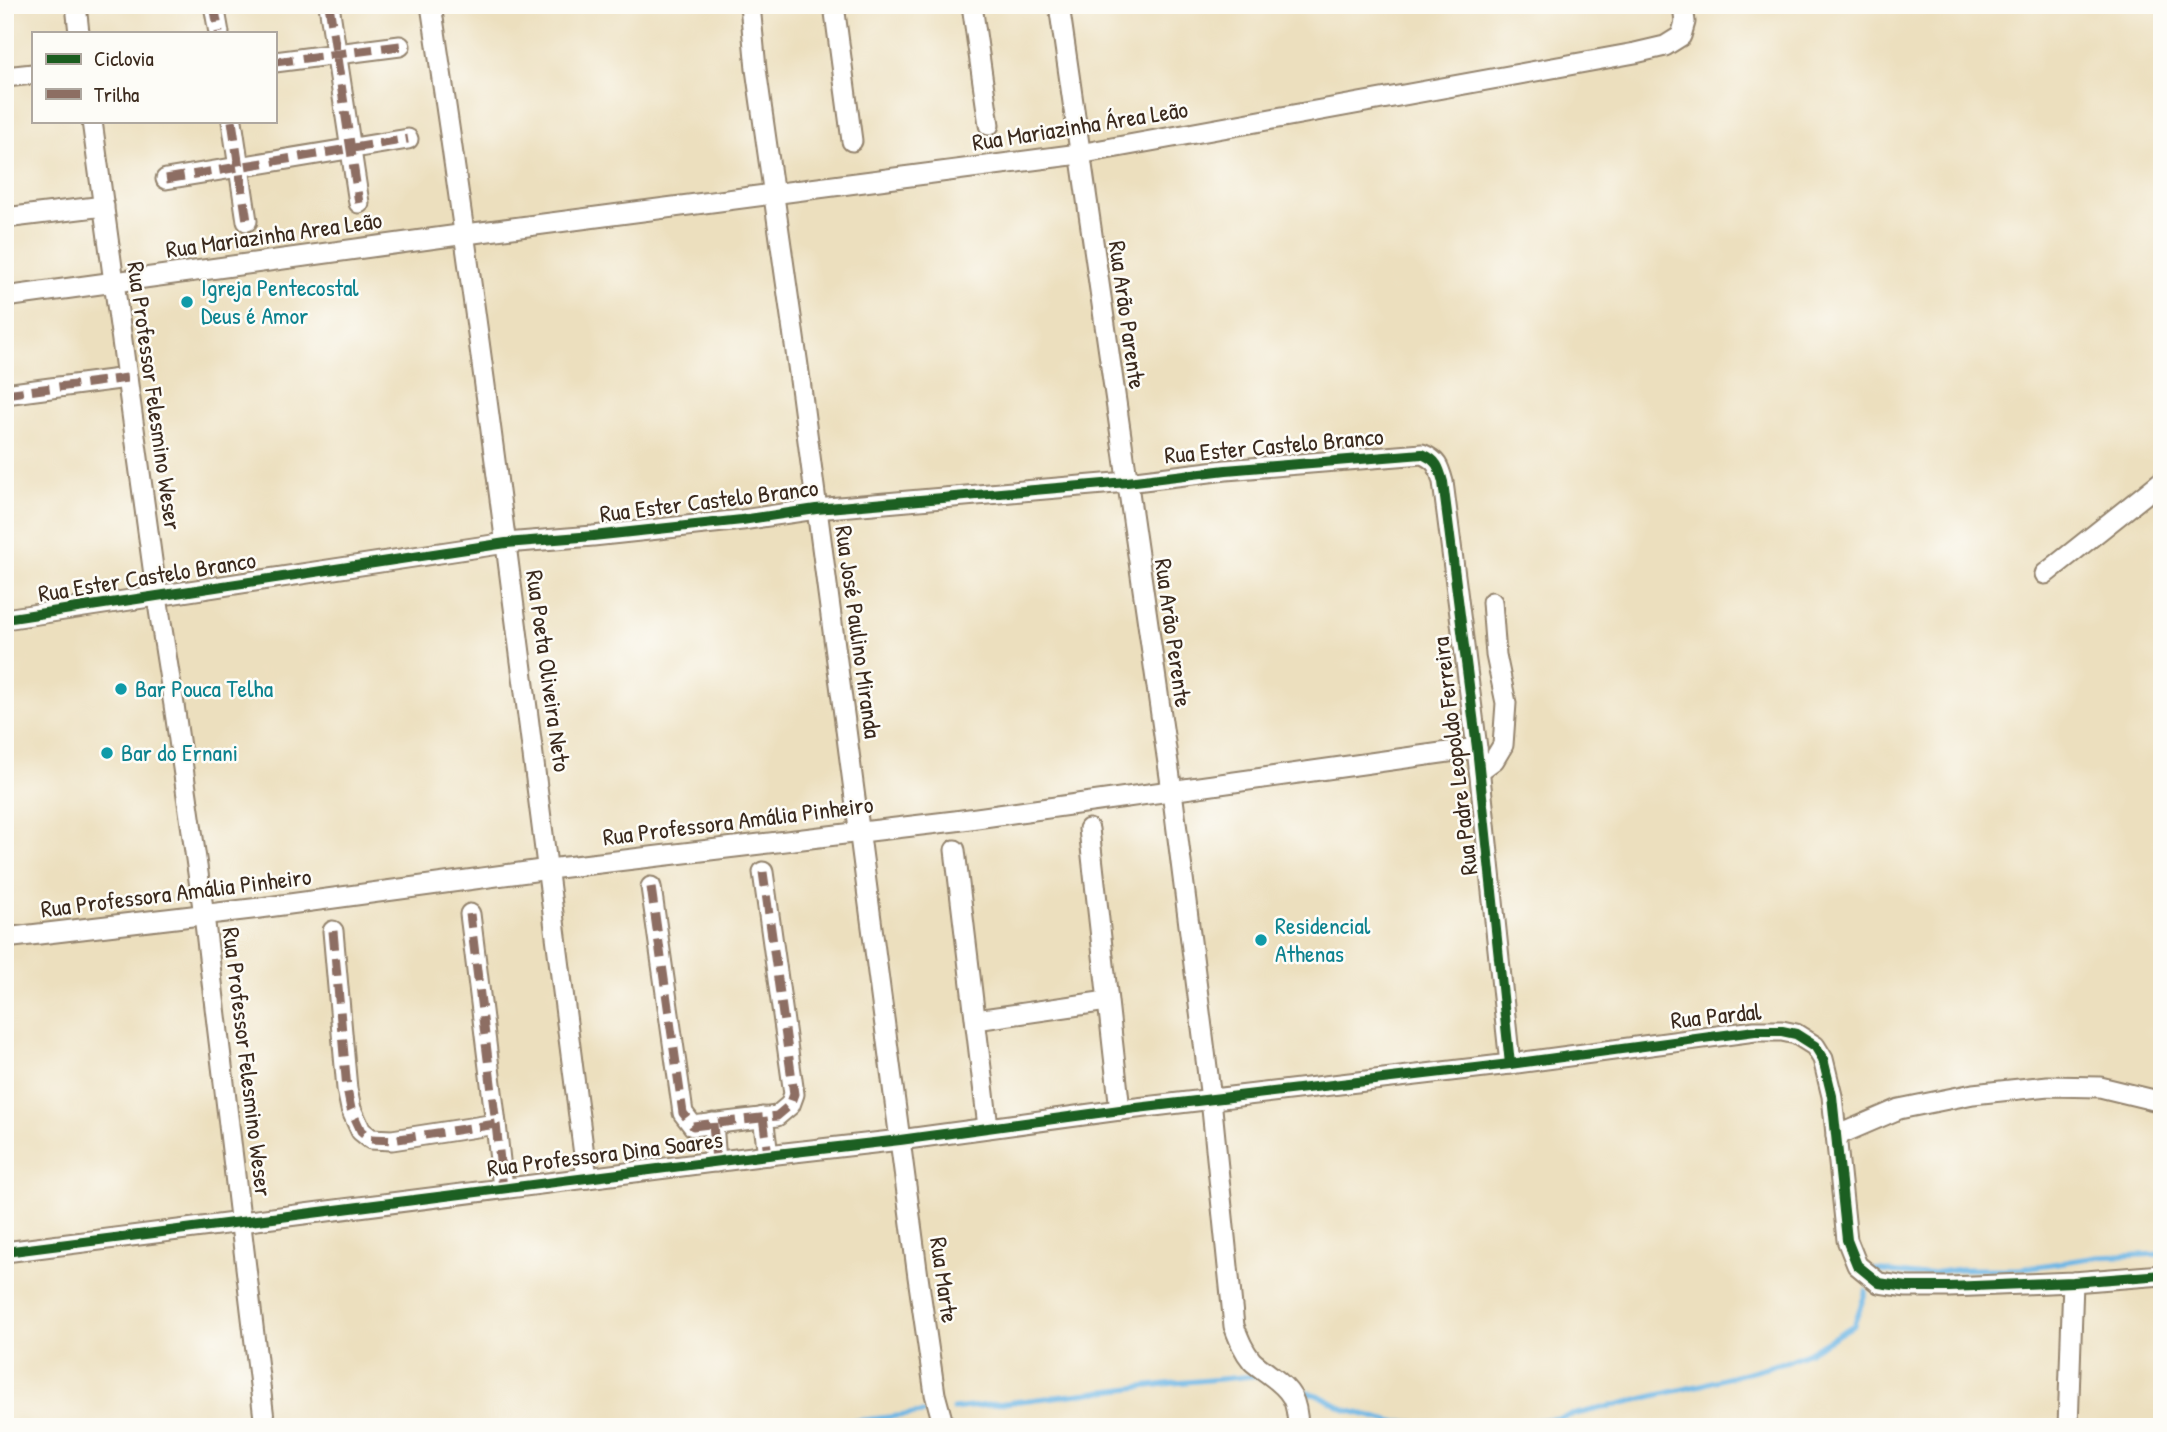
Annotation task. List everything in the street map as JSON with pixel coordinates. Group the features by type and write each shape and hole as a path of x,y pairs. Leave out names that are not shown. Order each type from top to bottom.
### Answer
{"street":[{"path":"76,5 79,32"},
{"path":"214,5 219,32"},
{"path":"329,5 359,203"},
{"name":"Rua Poeta Oliveira Neto","path":"431,5 466,234 587,1178"},
{"name":"Rua José Paulino Miranda","path":"750,5 756,68 900,1140"},
{"path":"834,5 852,141"},
{"path":"972,5 989,125"},
{"name":"Rua Arão Parente","path":"1059,5 1126,482"},
{"name":"Rua Mariazinha Área Leão","path":"466,234 1080,154 1635,53 1674,42 1681,36 1684,13"},
{"path":"276,62 400,46"},
{"path":"5,77 32,74"},
{"name":"Rua Professor Felesmino Weser","path":"92,122 157,597 204,915 265,1427"},
{"path":"232,122 247,221"},
{"path":"166,179 408,139"},
{"path":"5,218 104,206"},
{"name":"Rua Mariazinha Area Leão","path":"5,297 466,234"},
{"path":"5,394 127,378"},
{"name":"Rua Ester Castelo Branco","path":"5,619 506,543 620,533 816,509 1422,454"},
{"name":"Rua Padre Leopoldo Ferreira","path":"1422,454 1431,457 1438,465 1443,482 1479,771 1510,1064"},
{"path":"2045,574 2162,481"},
{"name":"Rua Arão Perente","path":"1126,482 1172,791"},
{"path":"1479,771 1494,760 1503,745 1506,703 1496,655 1492,602"},
{"name":"Rua Professora Amália Pinheiro","path":"5,938 955,821 1476,748"},
{"path":"1172,791 1211,1099 1234,1326 1242,1347 1254,1363 1283,1385 1294,1399 1298,1427"},
{"path":"1089,829 1120,1110"},
{"path":"955,850 988,1127"},
{"path":"651,887 683,1113 693,1126 763,1117 777,1115 790,1105 794,1094 763,872"},
{"path":"470,914 503,1188"},
{"path":"333,931 347,1090 351,1109 361,1131 371,1139 392,1140 496,1124"},
{"path":"976,1020 1107,1001"},
{"name":"Rua Pardal","path":"1211,1099 1510,1064 1733,1033 1783,1031 1796,1034 1815,1046 1823,1059 1832,1096 1847,1240 1857,1265 1879,1283 1907,1287 1949,1287 2162,1275"},
{"path":"1836,1136 1899,1109 1973,1094 2048,1086 2100,1087 2162,1102"},
{"name":"Rua Professora Dina Soares","path":"5,1252 1211,1099"},
{"path":"763,1117 768,1155"},
{"path":"713,1123 716,1162"},
{"name":"Rua Marte","path":"900,1140 935,1394 944,1427"},
{"path":"2068,1427 2073,1282"}],"waterway":[{"path":"1874,1270 1916,1275 1960,1269 2019,1269 2097,1257 2162,1254"},
{"path":"1293,1388 1320,1396 1346,1410 1393,1422 1504,1424 1559,1418 1701,1385 1788,1361 1809,1352 1854,1325 1866,1291"},
{"path":"953,1409 1175,1383 1254,1376 1263,1379"},
{"path":"750,1427 830,1424 923,1413"}],"marked path":[{"path":"214,5 219,32"},
{"path":"329,5 359,203"},
{"path":"276,62 400,46"},
{"path":"232,122 247,221"},
{"path":"166,179 408,139"},
{"path":"5,394 127,378"},
{"path":"651,887 683,1113 693,1126 777,1116 790,1105 794,1094 763,872"},
{"path":"333,931 351,1109 361,1131 371,1139 392,1140 496,1124 470,914"},
{"path":"763,1117 768,1155"},
{"path":"713,1123 716,1162"},
{"path":"496,1124 503,1188"}],"cycle path":[{"path":"5,619 506,543 742,520 816,509 1422,454 1437,465 1443,482 1477,748 1510,1064"},
{"path":"5,1252 1755,1031 1782,1031 1796,1034 1815,1046 1823,1059 1832,1096 1847,1240 1857,1265 1879,1283 1907,1287 1949,1287 2162,1275"}],"place":[{"name":"Igreja Pentecostal Deus é Amor","path":"187,302"},
{"name":"Bar Pouca Telha","path":"121,689"},
{"name":"Bar do Ernani","path":"107,753"},
{"name":"Residencial Athenas","path":"1261,940"}]}
